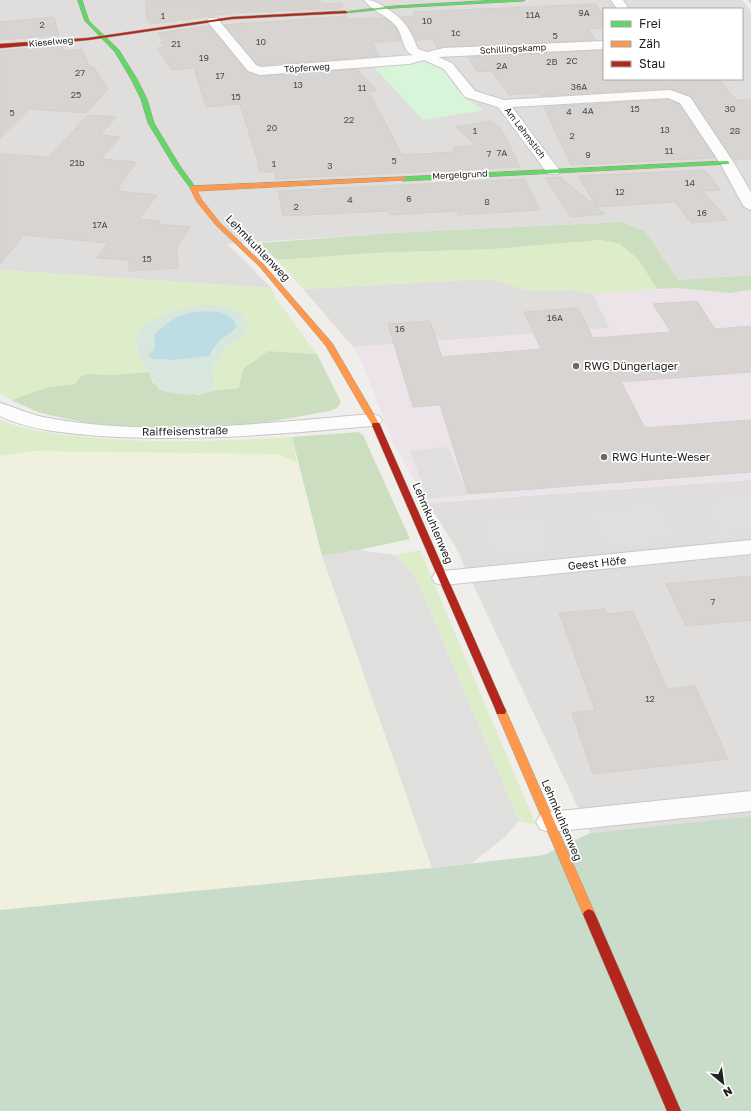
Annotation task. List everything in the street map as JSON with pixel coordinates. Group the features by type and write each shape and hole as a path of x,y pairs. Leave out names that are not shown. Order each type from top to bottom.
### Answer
{"street":[{"name":"Lehmkuhlenweg","path":"80,0 87,21 117,51 134,79 144,99 151,123 177,166 194,189 200,201 218,224 262,266 329,345 372,420 380,431 674,1111"},
{"path":"102,36 232,18 367,11 375,4 524,0"},
{"name":"Am Lehmstich","path":"375,4 401,24 413,51 448,66 470,94 504,104 553,171"},
{"name":"Töpferweg","path":"213,21 252,68 260,71 409,60 423,56"},
{"name":"Kieselweg","path":"0,46 54,42 102,36"},
{"name":"Schillingskamp","path":"423,56 444,52 603,45"},
{"path":"504,104 670,94 685,100 727,163 751,205"},
{"name":"Mergelgrund","path":"194,189 727,163"},
{"name":"Raiffeisenstraße","path":"0,409 13,416 52,426 125,433 207,432 372,420"},
{"name":"Geest Höfe","path":"443,578 751,547"},
{"path":"550,822 751,801"}],"shaded area":[{"path":"0,0 742,0 751,11 751,275 678,280 645,231 622,222 391,233 227,244 271,288 0,270"},
{"path":"484,279 498,281 530,291 574,290 593,294 610,328 353,347 303,289"},
{"path":"678,288 729,293 751,290 751,480 428,503 394,445 362,363 353,347 610,328 593,294"},
{"path":"198,305 221,306 235,310 245,319 249,326 242,338 227,347 213,365 215,380 211,391 185,395 159,390 138,350 136,340 139,332 145,325 162,315","holes":["172,319 233,331 216,344 214,352 210,356 175,360 152,359 150,355 155,346 154,336"]},
{"path":"448,447 468,495 428,499 410,451"},
{"path":"751,480 751,816 590,833 455,546 428,503"},
{"path":"751,493 751,534 720,537 698,498"},
{"path":"661,501 682,541 602,548 584,509"},
{"path":"541,513 556,551 491,558 477,519"},
{"path":"359,550 395,555 416,578 519,821 505,837 472,863 432,868 322,556"}],"green space":[{"path":"418,61 429,62 441,67 463,96 484,110 423,120 372,65"},
{"path":"622,222 645,231 678,280 751,275 751,290 729,293 678,288 657,289 638,259 620,244 601,240 494,249 373,253 277,260 260,243 391,233"},
{"path":"601,240 620,244 638,259 657,289 593,294 574,290 530,291 498,281 484,279 303,289 277,260 373,253 494,249"},
{"path":"0,270 271,288 275,297 317,354 268,351 239,388 211,391 215,380 213,365 227,347 242,338 136,340 137,349 149,372 113,375 89,374 81,376 75,384 49,387 11,400 0,393"},
{"path":"268,351 317,354 341,402 337,408 329,411 258,424 129,427 87,423 40,413 11,400 49,387 75,384 81,376 89,374 113,375 149,372 153,383 199,395 211,391 239,388 243,369"},
{"path":"0,420 42,432 138,441 240,440 292,437 297,463 278,454 32,451 0,456"},
{"path":"358,432 363,435 410,539 322,556 292,437"},
{"path":"32,451 278,454 297,463 322,556 432,868 0,910 0,456"},
{"path":"420,550 536,825 519,821 416,578 395,555"},
{"path":"751,816 751,1111 0,1111 0,910 432,868 544,855 590,833"}],"water":[{"path":"207,311 221,312 228,315 235,321 237,326 219,342 210,356 175,360 152,359 149,355 153,351 155,342 154,336 166,324 184,315"}],"building":[{"path":"145,0 319,0 323,4 342,3 343,8 232,13 151,24 147,20"},
{"path":"595,4 603,14 603,28 588,29 596,40 437,48 433,39 416,40 401,17 416,16 413,12"},
{"path":"346,16 347,19 384,18 395,27 401,41 373,42 379,56 261,65 257,64 224,25"},
{"path":"54,17 59,35 0,40 0,22"},
{"path":"210,26 247,72 260,76 357,69 377,91 369,92 402,155 455,152 453,147 477,146 456,127 491,121 502,130 520,167 276,179 275,172 259,172 257,159 240,104 206,107 194,68 172,70 157,48 164,47 160,42 164,42 158,33"},
{"path":"62,45 64,51 82,49 90,67 94,67 108,89 86,113 29,109 0,138 0,51"},
{"path":"603,50 603,80 720,80 736,100 751,100 751,159 733,160 690,96 670,88 540,96 539,94 531,93 509,95 491,71 477,72 468,57"},
{"path":"668,100 679,104 715,158 571,165 544,107"},
{"path":"88,115 116,117 100,135 120,137 101,159 137,162 118,187 121,187 117,191 157,195 139,219 160,221 158,224 190,227 177,247 178,268 129,271 129,260 97,258 108,243 24,235 0,264 0,154 49,157"},
{"path":"704,170 721,190 703,191 727,220 691,223 675,202 597,207 578,176"},
{"path":"560,177 605,214 571,217 545,178"},
{"path":"525,179 540,210 458,215 457,211 390,215 388,211 283,216 278,191"},
{"path":"697,301 715,329 751,326 751,372 621,382 645,428 751,420 751,472 468,494 440,405 413,407 388,324 430,321 442,357 541,349 524,312 578,308 593,338 671,332 653,304"},
{"path":"751,576 751,620 686,626 666,584"},
{"path":"605,609 607,614 633,611 667,689 695,686 728,759 593,774 572,713 595,710 559,613"}],"traffic: fast":[{"path":"80,0 87,21 117,51 134,79 144,99 151,123 177,166 193,188"},
{"path":"345,12 394,7 523,0"},
{"path":"403,179 727,163"}],"traffic: slow":[{"path":"194,189 403,179"},
{"path":"193,188 199,201 218,224 262,266 329,345 376,425"},
{"path":"501,711 589,914"}],"traffic: jam":[{"path":"0,46 88,39 232,18 345,12"},
{"path":"376,425 501,711"},
{"path":"589,914 674,1111"}],"place":[{"name":"RWG Düngerlager","path":"576,366"},
{"name":"RWG Hunte-Weser","path":"604,457"}]}
